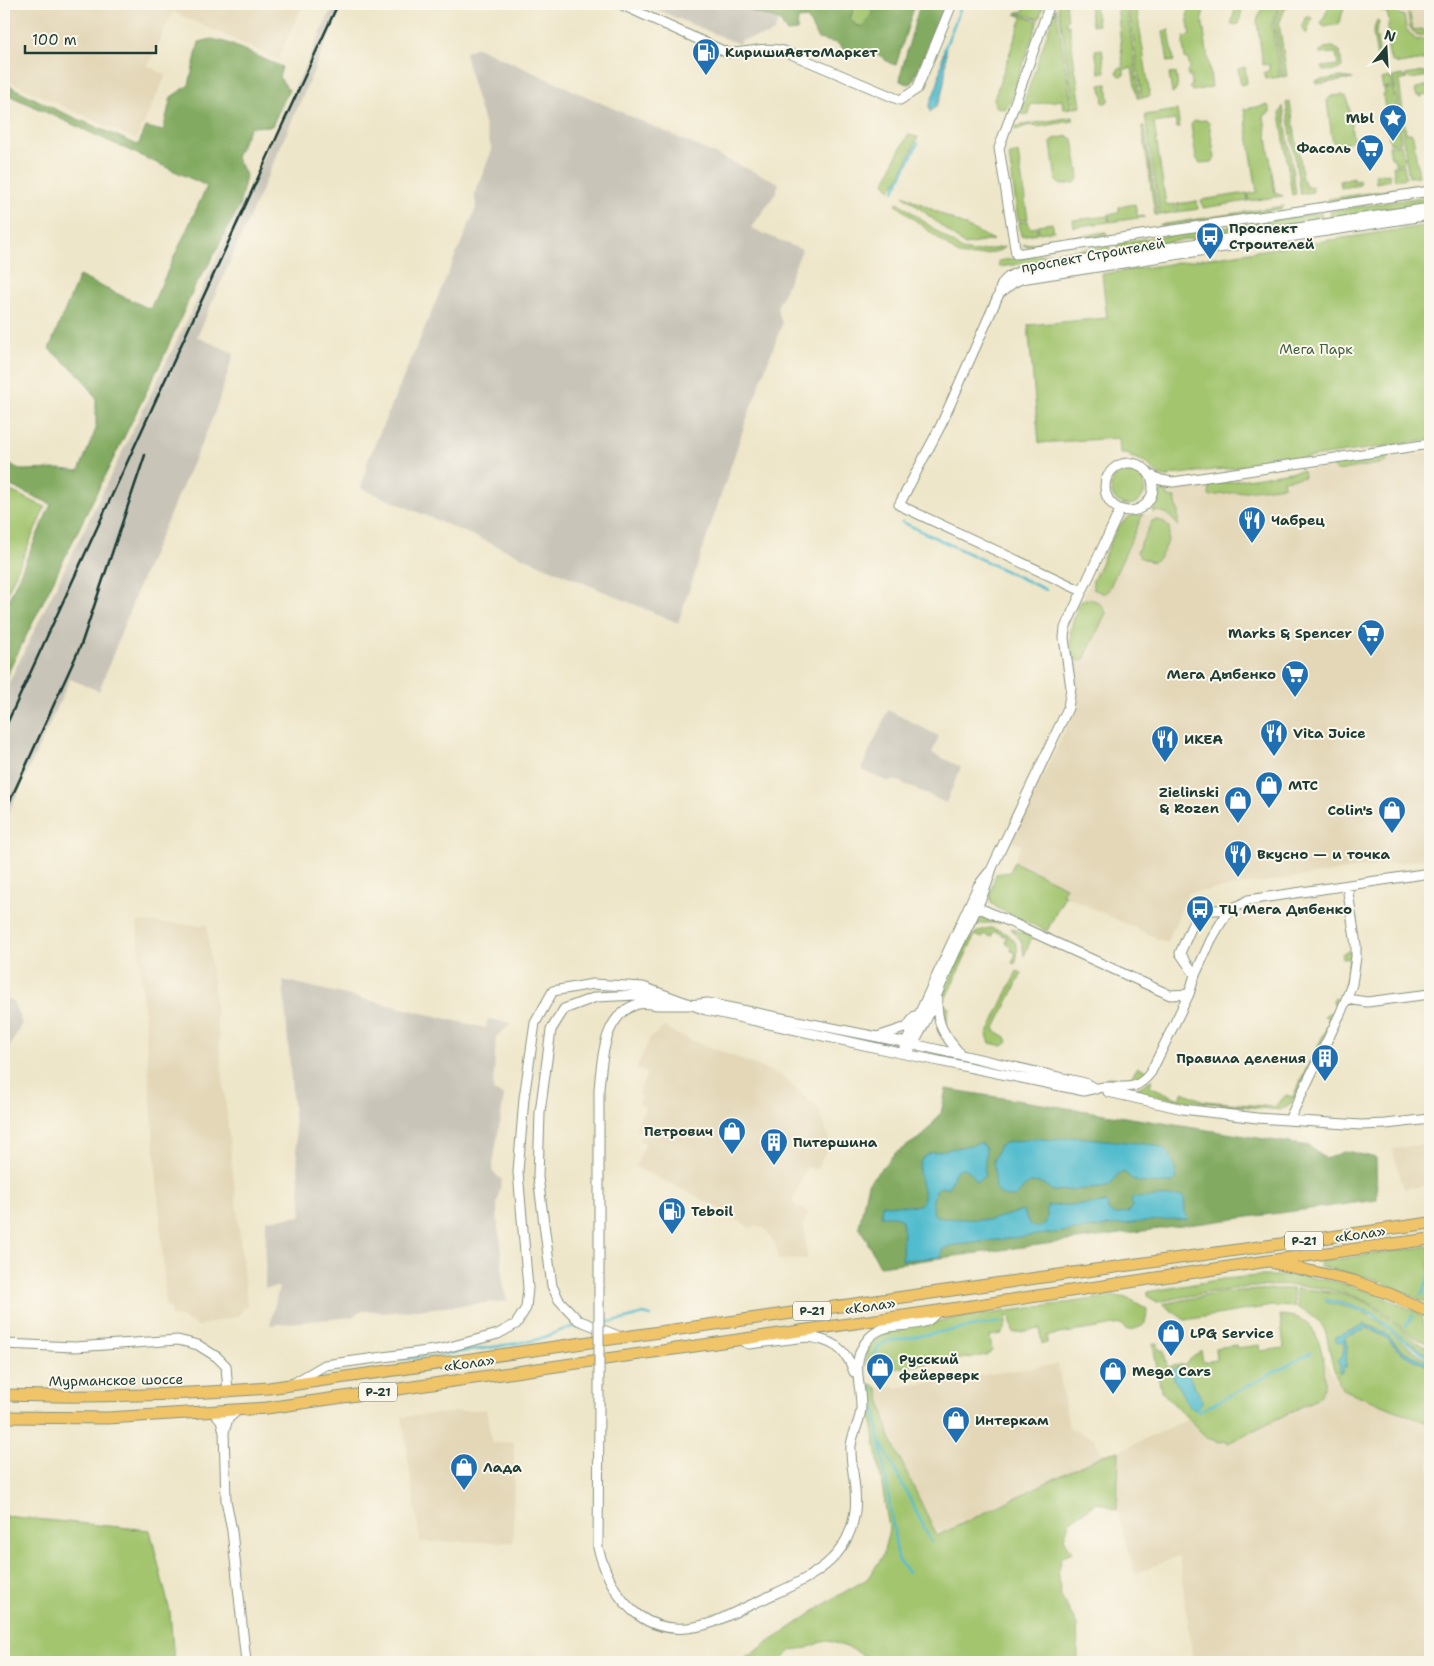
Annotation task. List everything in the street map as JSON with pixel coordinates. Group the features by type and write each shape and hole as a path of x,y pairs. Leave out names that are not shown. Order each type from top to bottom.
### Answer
{"main road":[{"name":"«Кола»","path":"228,1392 290,1385 1430,1223"},
{"name":"«Кола»","path":"219,1412 267,1408 381,1392 1268,1261 1430,1239"},
{"path":"1268,1261 1354,1281 1392,1295 1430,1313"},
{"name":"Мурманское шоссе","path":"4,1395 108,1396 228,1392"},
{"path":"4,1417 108,1418 219,1412"}],"street":[{"path":"620,4 728,53 743,53 766,48 784,51 900,100 917,89 952,4"},
{"path":"1050,4 1000,148 1016,254 1430,191"},
{"name":"проспект Строителей","path":"999,294 1000,285 1006,279 1026,269 1430,208"},
{"name":"проспект Строителей","path":"999,294 1013,283 1022,279 1430,216"},
{"path":"999,294 941,425 899,505 1082,591"},
{"path":"1149,474 1153,486 1152,494 1147,503 1140,509 1120,510 1111,504 1106,495 1104,484 1108,474 1115,466 1126,463 1139,465 1149,474 1161,480 1171,482 1430,444"},
{"path":"1152,494 1171,482"},
{"path":"904,1054 937,996 953,957 986,890 992,868 1068,708 1071,688 1064,638 1065,628 1120,510"},
{"path":"910,1044 925,1004 978,886 992,868"},
{"path":"1195,975 1180,953 1198,912 1212,909 1231,909 1241,906 1248,900 1430,873"},
{"path":"1289,1120 1347,999 1352,984 1356,945 1347,886"},
{"path":"986,890 987,903 993,914"},
{"path":"966,913 977,908 1170,994 1189,994"},
{"path":"622,1338 578,1320 559,1300 552,1286 538,1177 540,1112 551,1030 564,1009 596,997 636,995 904,1054 1084,1091 1128,1088 1137,1086 1151,1072 1189,994 1195,975 1211,940 1231,909"},
{"path":"290,1385 325,1365 442,1349 498,1334 516,1324 526,1308 528,1288 518,1172 524,1098 535,1023 553,992 593,984 643,987 692,1006"},
{"path":"1347,999 1367,1002 1430,994"},
{"path":"937,996 937,1014 942,1030 961,1055"},
{"path":"938,1311 928,1321 887,1327 874,1333 863,1346 857,1366 862,1407 851,1446 856,1510 844,1543 824,1568 806,1580 701,1627 687,1628 656,1624 637,1615 623,1603 603,1566 598,1548 599,1090 605,1044 613,1022 622,1012 638,1004 692,1006 706,1003 961,1055 1085,1083 1095,1089 1183,1108 1289,1120 1361,1125 1430,1119"},
{"path":"873,1037 883,1036 907,1027 925,1004"},
{"path":"738,1340 749,1344 807,1337 824,1340 846,1354 858,1382"},
{"path":"4,1344 75,1347 178,1340 198,1346 217,1357 226,1366 228,1392"},
{"path":"224,1432 228,1419 237,1410"},
{"path":"219,1412 224,1432 226,1500 232,1531 246,1662"}],"shaded area":[{"path":"4,4 303,4 278,59 173,12 148,66 166,75 136,140 4,79"},
{"path":"334,4 343,4 197,337 234,353 214,415 144,573 99,691 70,679 4,823 4,692 199,296"},
{"path":"643,4 754,4 751,11 779,20 774,32 768,35 741,40 739,44"},
{"path":"1387,4 1430,4 1430,57 1401,61 1400,16 1399,13 1394,12 1396,7"},
{"path":"477,47 779,183 776,193 751,228 802,250 777,308 782,324 747,418 678,623 361,488 368,460 476,208 475,194 492,150 465,52"},
{"name":"Мега Дыбенко","path":"1430,452 1430,858 1188,893 1167,943 1062,894 1065,887 1014,862 1021,845 1011,841 1078,704 1070,634 1071,625 1120,520 1130,515 1153,513 1159,493 1169,487 1199,485"},
{"path":"888,710 939,736 932,753 961,767 946,803 898,781 886,781 861,770"},
{"path":"137,922 207,925 247,1305 238,1316 198,1326 179,1317 171,1316 170,1308 166,1307"},
{"path":"283,980 486,1028 488,1019 512,1023 496,1037 493,1091 504,1096 492,1171 502,1180 497,1204 498,1228 501,1242 503,1288 508,1301 383,1313 360,1311 352,1317 270,1325 279,1287 265,1288 266,1220 302,1216"},
{"path":"4,997 13,1001 22,1023 4,1058"},
{"name":"Петрович","path":"665,1027 679,1035 781,1075 819,1110 830,1142 817,1170 807,1167 792,1202 809,1213 804,1223 807,1259 778,1260 776,1245 764,1228 756,1225 750,1228 688,1192 635,1167 646,1143 639,1140 642,1132 635,1129 645,1107 638,1104 642,1097 637,1095 647,1074 637,1068 650,1038"},
{"path":"1430,1143 1430,1185 1404,1189 1392,1149"},
{"path":"1322,1357 1342,1389 1430,1424 1430,1662 1193,1662 1179,1556 1135,1574 1117,1510 1119,1451"},
{"path":"1058,1364 1069,1428 1094,1438 1103,1455 937,1536 890,1438 878,1389"},
{"path":"486,1409 492,1443 514,1442 513,1542 420,1542 402,1417"}],"green space":[{"path":"754,4 856,4 850,18 855,25 862,27 872,14 872,4 915,4 896,65 889,63 872,52 846,52 837,43 818,39 807,18 798,19 797,31 787,32 779,20 751,11"},
{"path":"856,4 872,5 872,14 863,27 855,25 850,18"},
{"path":"920,4 946,4 912,83 908,84 900,81 901,73"},
{"path":"1026,4 1044,4 1039,19 1017,12 1023,12"},
{"path":"1058,4 1066,4 1068,20 1066,21 1067,25 1069,25 1075,67 1074,72 1076,72 1081,107 1074,108"},
{"path":"1089,4 1096,4 1098,25 1092,25"},
{"path":"1117,4 1129,4 1127,10 1140,98 1137,98 1132,68 1124,69 1124,75 1120,76 1117,73 1118,69 1123,67"},
{"path":"1132,4 1139,4 1137,11 1150,96 1142,98 1129,10"},
{"path":"1191,4 1206,4 1202,17 1212,87 1192,91 1189,87 1192,85 1191,76 1188,76 1187,71 1190,70 1188,59 1185,59 1183,42 1184,37 1190,35 1187,16"},
{"path":"1263,4 1279,4 1272,24 1280,77 1265,79 1264,72 1269,71 1269,64 1263,65 1257,21"},
{"path":"1281,4 1287,4 1279,24 1287,76 1282,77 1274,23"},
{"path":"1330,4 1341,5 1344,8 1339,24 1324,27 1321,24"},
{"path":"1236,6 1242,9 1239,24 1231,25"},
{"path":"1381,7 1404,16 1406,29 1416,40 1430,38 1430,59 1399,64 1391,61 1386,39 1388,18 1387,13 1380,10"},
{"path":"1056,8 1072,108 1063,108 1062,100 1030,105 1029,115 1020,114"},
{"path":"1016,13 1038,21 1009,105 1005,109 998,108 995,105 994,99 1022,17"},
{"path":"1408,14 1410,14 1413,30 1430,30 1430,34 1417,36 1410,27"},
{"path":"1306,16 1312,18 1307,33 1304,33 1302,26"},
{"path":"1377,20 1379,23 1376,32 1380,58 1377,58 1373,32"},
{"path":"1169,30 1174,61 1168,62 1163,31"},
{"path":"212,39 228,43 282,67 279,77 289,90 272,126 250,127 236,157 246,176 239,207 209,264 195,286 162,360 4,681 4,610 51,504 4,483 4,462 21,470 61,469 79,471 96,429 96,398 82,377 49,349 79,276 150,309 207,186 4,93 4,83 57,110 138,145 146,127 163,131 171,97 189,85 199,42"},
{"path":"1333,47 1340,51 1342,67 1337,70 1324,71 1322,67 1338,65 1336,53 1320,54 1324,48"},
{"path":"1102,49 1105,72 1099,73 1095,50"},
{"path":"1245,67 1247,83 1241,85 1238,69"},
{"path":"1430,71 1430,76 1410,79 1405,75"},
{"path":"1176,73 1177,87 1172,93 1169,74"},
{"path":"1402,75 1407,79 1399,81 1406,133 1411,133 1413,136 1419,176 1409,177 1393,77"},
{"path":"1341,77 1353,79 1316,84 1315,81"},
{"path":"1391,77 1393,86 1383,88 1381,79"},
{"path":"1107,84 1109,100 1103,103 1102,99 1104,99 1100,85"},
{"path":"1430,85 1430,94 1422,95 1422,97 1417,96 1415,91 1417,88"},
{"path":"1393,88 1401,142 1390,144 1383,95 1385,94 1384,89"},
{"path":"1342,95 1348,100 1353,139 1350,142 1339,145 1334,143 1332,139 1327,101 1331,96"},
{"path":"1290,102 1302,178 1298,178 1286,103"},
{"path":"1268,105 1270,112 1264,116 1275,193 1283,196 1249,201 1248,194 1257,192 1244,109"},
{"path":"1283,106 1296,194 1292,195 1280,113"},
{"path":"1177,110 1180,128 1177,128 1175,120 1154,123 1166,205 1175,204 1176,212 1160,215 1145,115"},
{"path":"1073,117 1073,121 1037,127 1030,125 1015,130 1016,126"},
{"path":"1206,120 1209,123 1215,158 1212,162 1200,163 1196,158 1191,125 1194,121"},
{"path":"1142,126 1144,126 1158,215 1155,215"},
{"path":"908,135 918,137 899,179 890,190 885,183"},
{"path":"1068,136 1073,139 1079,177 1075,183 1061,185 1056,181 1051,143 1054,139"},
{"path":"1401,144 1404,163 1395,164 1394,158 1391,158 1389,146"},
{"path":"1018,153 1028,219 1018,220 1009,155"},
{"path":"1404,165 1406,178 1395,180 1393,166"},
{"path":"1384,173 1384,175 1389,174 1390,180 1376,183 1375,174"},
{"path":"1353,177 1354,181 1360,180 1360,185 1341,188 1340,181"},
{"path":"1303,179 1306,187 1312,186 1313,192 1300,194 1298,180"},
{"path":"1415,186 1406,190 1328,202 1328,199"},
{"path":"1247,193 1248,201 1203,208 1201,200"},
{"path":"903,195 994,240 965,245"},
{"path":"1430,196 1430,203 1331,218 1330,211"},
{"path":"1197,201 1198,209 1178,212 1177,204"},
{"path":"898,202 962,250 973,252 1005,247 996,252 983,255 959,255 896,205"},
{"path":"1135,204 1137,215 1145,217 1110,222 1109,214 1119,213 1119,207"},
{"path":"1284,206 1281,209 1167,226 1159,225"},
{"path":"1321,213 1322,219 1118,250 1117,243"},
{"path":"1108,216 1109,222 1074,227 1073,220"},
{"path":"1028,221 1031,228 1037,227 1037,233 1021,236 1019,222"},
{"path":"1052,223 1054,231 1039,233 1038,225"},
{"name":"Мега Парк","path":"1430,225 1430,440 1242,467 1170,475 1170,477 1159,475 1146,463 1130,457 1129,453 1120,454 1119,438 1039,443 1028,325 1107,318 1102,274"},
{"path":"1106,232 1107,235 1034,247 1023,245"},
{"path":"1109,245 1110,251 999,267 998,261"},
{"path":"1382,457 1387,459 1385,463 1337,471 1333,468 1335,463"},
{"path":"1303,470 1304,477 1283,480 1284,486 1209,496 1210,485"},
{"path":"1128,471 1135,472 1140,476 1144,481 1144,495 1140,500 1135,504 1128,505 1121,504 1116,500 1112,495 1111,488 1112,481 1116,476 1121,472"},
{"path":"1172,487 1172,491 1167,492 1168,497 1175,498 1178,511 1178,527 1167,514 1156,511 1153,513 1160,493"},
{"path":"4,488 45,507 4,600"},
{"path":"1143,514 1109,589 1106,593 1102,593 1093,589 1093,581 1118,527 1130,516"},
{"path":"1152,521 1162,521 1169,527 1169,531 1163,552 1153,562 1141,558 1137,552"},
{"path":"1086,599 1099,603 1106,613 1084,659 1080,661 1072,657 1072,624 1080,602"},
{"path":"1014,862 1066,887 1062,894 1065,895 1047,931 999,909 991,903 990,892 996,874 1010,872"},
{"path":"977,918 1000,923 982,923 971,929 973,920"},
{"path":"990,928 1003,932 1013,939 1017,950 1015,964 1012,963 1016,953 1010,950 1011,946 1005,943 1007,937 994,931 991,937 984,934 982,938 975,935 943,1004 949,1008 947,1025 944,1027 940,1005 942,997 967,941 977,932"},
{"path":"1011,928 1032,937 1024,956 1022,943"},
{"path":"1352,952 1347,984 1339,1006 1334,1004 1333,1001 1334,998 1339,1000 1345,985 1349,959 1341,957 1343,953"},
{"path":"1017,971 1022,973 994,1030 1006,1037 1008,1042 1003,1046 990,1043 987,1035"},
{"path":"1330,1012 1335,1016 1294,1099 1290,1105 1280,1110 1179,1100 1129,1091 1152,1080 1150,1086 1179,1099 1183,1092 1204,1101 1274,1107 1286,1095 1293,1097 1331,1019 1324,1016"},
{"path":"1138,1067 1149,1071 1133,1082 1121,1084 1102,1081 1109,1077 1118,1079 1131,1077"},
{"path":"946,1089 1309,1146 1326,1159 1346,1151 1376,1158 1377,1200 880,1266 859,1226 868,1183 894,1154 924,1135 941,1113"},
{"path":"1430,1246 1430,1304 1375,1279 1319,1266 1319,1262"},
{"path":"1257,1276 1317,1278 1376,1294 1422,1315 1424,1325 1427,1326 1430,1321 1430,1344 1412,1336 1373,1304 1340,1292 1315,1287 1261,1286 1157,1302 1147,1296 1147,1292 1223,1279"},
{"path":"1293,1289 1295,1307 1272,1306 1185,1320 1162,1304 1224,1292"},
{"path":"1296,1289 1338,1293 1358,1299 1382,1312 1421,1345 1430,1348 1430,1356 1395,1332 1373,1313 1348,1304 1324,1299 1326,1302 1369,1315 1415,1351 1430,1360 1430,1363 1407,1354 1385,1334 1376,1328 1364,1324 1336,1339 1344,1341 1339,1370 1344,1366 1346,1367 1347,1340 1344,1340 1344,1338 1364,1330 1365,1327 1386,1337 1401,1353 1430,1367 1430,1424 1342,1389 1334,1369 1325,1331 1317,1320 1298,1308"},
{"path":"1115,1296 1132,1300 1147,1309 1144,1325 1128,1330 1121,1324 1047,1336 1047,1343 1042,1344 1040,1329 1013,1333 1010,1316 1006,1317 1006,1324 1002,1334 990,1336 992,1351 987,1355 877,1371 870,1368 867,1363 866,1357 872,1344 882,1333 890,1329"},
{"path":"1280,1315 1304,1321 1312,1328 1320,1344 1324,1364 1325,1373 1321,1394 1317,1399 1228,1443 1227,1441 1220,1442 1207,1438 1162,1392 1153,1344 1158,1343 1159,1350 1164,1350 1167,1367 1185,1364 1201,1350 1203,1362 1216,1360 1215,1348 1236,1345 1237,1348 1260,1345 1261,1351 1284,1348"},
{"path":"873,1384 878,1389 890,1438 937,1536 1103,1455 1119,1451 1117,1510 1097,1502 1070,1521 1064,1538 1072,1552 1061,1557 1058,1569 1061,1596 1077,1625 1078,1662 875,1662 852,1649 829,1641 807,1648 792,1650 779,1662 740,1662 834,1598 867,1579 883,1556 889,1529 867,1390"},
{"path":"4,1516 150,1530 170,1612 174,1662 4,1662"}],"water":[{"path":"944,48 946,48 946,64 944,83 939,100 930,112 929,106 938,83"},
{"path":"1077,1137 1156,1145 1169,1154 1177,1178 1172,1183 1146,1183 1134,1180 1125,1172 1118,1174 1110,1186 1102,1188 1052,1191 1044,1184 1033,1182 1025,1186 1015,1197 1002,1195 996,1190 993,1161 999,1147 1005,1143 1036,1138 1053,1140"},
{"path":"981,1143 986,1148 984,1177 976,1182 971,1173 962,1168 956,1171 949,1187 941,1187 935,1190 932,1206 933,1213 940,1218 989,1220 1023,1211 1030,1225 1038,1227 1045,1224 1047,1206 1107,1203 1108,1210 1114,1215 1128,1212 1132,1206 1131,1198 1184,1196 1185,1212 1188,1220 1174,1219 1141,1222 949,1246 942,1250 941,1257 902,1260 903,1226 901,1219 895,1216 881,1216 882,1204 920,1205 924,1199 919,1168 924,1158 930,1153"},
{"path":"1364,1324 1386,1333 1401,1350 1430,1363 1430,1367 1401,1353 1386,1337 1365,1327 1364,1330 1344,1338 1344,1340 1347,1340 1346,1367 1344,1366 1342,1372 1339,1373 1340,1365 1338,1360 1343,1355 1344,1342 1337,1343 1335,1337"},
{"path":"1180,1367 1184,1368 1202,1399 1202,1404 1197,1409 1189,1407 1170,1371"}],"waterway":[{"path":"944,50 961,7"},
{"path":"894,191 918,143"},
{"path":"902,522 1046,590"},
{"path":"1422,1295 1430,1273"},
{"path":"1325,1300 1373,1314 1401,1338 1430,1358"},
{"path":"602,1323 644,1314 651,1316"},
{"path":"1406,1326 1413,1315"},
{"path":"872,1360 879,1346 888,1341 1001,1322"},
{"path":"399,1359 448,1354 530,1341 582,1325"},
{"path":"1197,1409 1198,1412 1311,1353"},
{"path":"872,1389 898,1559 908,1573"},
{"path":"882,1444 931,1541"}],"railway":[{"path":"4,730 338,4"},
{"path":"4,814 81,645 145,455"}],"place":[{"name":"КиришиАвтоМаркет","path":"706,76"},
{"name":"Mbl","path":"1393,142"},
{"name":"Фасоль","path":"1370,172"},
{"name":"Проспект Строителей","path":"1210,260"},
{"name":"Чабрец","path":"1252,544"},
{"name":"Marks & Spencer","path":"1371,657"},
{"name":"Мега Дыбенко","path":"1295,698"},
{"name":"Vita Juice","path":"1274,757"},
{"name":"ИКЕА","path":"1165,763"},
{"name":"МТС","path":"1269,809"},
{"name":"Zielinski & Rozen","path":"1238,824"},
{"name":"Colin's","path":"1392,834"},
{"name":"Вкусно — и точка","path":"1238,878"},
{"name":"ТЦ Мега Дыбенко","path":"1200,933"},
{"name":"Правила деления","path":"1325,1082"},
{"name":"Петрович","path":"732,1155"},
{"name":"Питершина","path":"774,1166"},
{"name":"Teboil","path":"672,1235"},
{"name":"LPG Service","path":"1171,1357"},
{"name":"Русский фейерверк","path":"880,1391"},
{"name":"Mega Cars","path":"1113,1395"},
{"name":"Интеркам","path":"956,1444"},
{"name":"Лада","path":"464,1491"}]}
